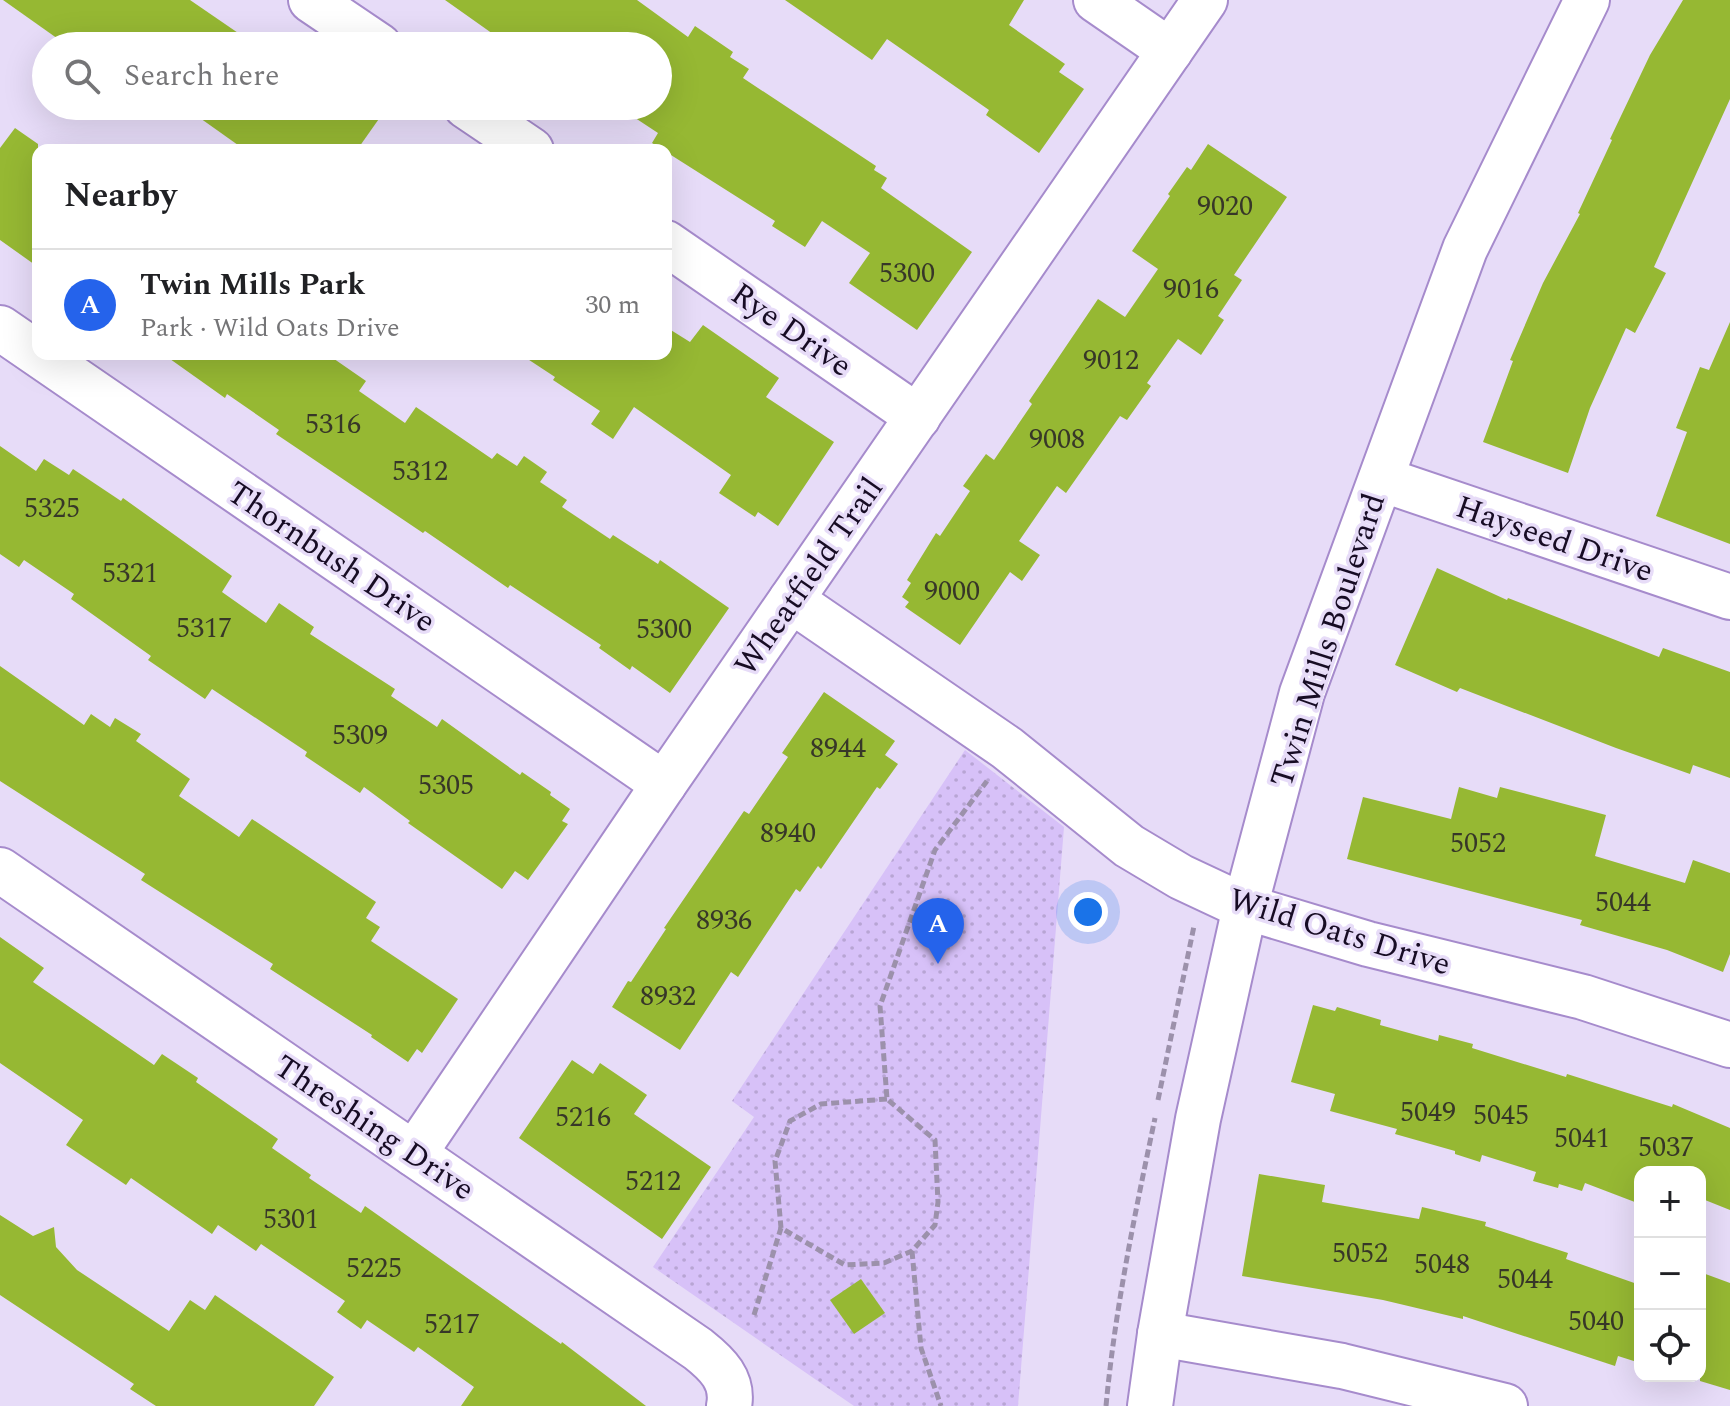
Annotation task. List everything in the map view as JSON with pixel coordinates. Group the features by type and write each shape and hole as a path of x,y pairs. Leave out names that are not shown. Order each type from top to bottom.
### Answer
{"street":[{"path":"311,0 358,32"},
{"path":"1096,0 1170,51"},
{"name":"Wheatfield Trail","path":"414,1154 664,784 1205,0"},
{"name":"Twin Mills Boulevard","path":"1150,1406 1198,1119 1245,907 1302,693 1465,249 1587,0"},
{"path":"487,120 522,144"},
{"name":"Rye Drive","path":"672,247 918,417"},
{"name":"Thornbush Drive","path":"0,328 32,350"},
{"name":"Thornbush Drive","path":"47,360 664,784"},
{"name":"Hayseed Drive","path":"1381,479 1730,597"},
{"name":"Wild Oats Drive","path":"791,600 1007,748 1129,846 1181,877 1245,907 1368,944 1583,997 1730,1045"},
{"name":"Threshing Drive","path":"0,870 698,1349 721,1368 730,1402"},
{"path":"1160,1334 1342,1366 1505,1406"}],"path":[{"path":"887,1099 880,1006 935,850 989,778"},
{"path":"754,1315 781,1228 775,1161 790,1121 821,1104 887,1099 935,1140 938,1202 935,1225 912,1251 884,1263 845,1265 781,1228"},
{"path":"912,1251 921,1348 941,1406"}],"shaded area":[{"path":"965,750 1064,827 1018,1406 854,1406 653,1267 754,1117 732,1101"}],"building":[{"path":"3,0 190,0 237,32 48,32"},
{"path":"445,0 637,0 688,37 695,26 733,52 730,57 749,69 743,78 876,166 874,170 887,178 881,188 972,252 917,330 849,283 870,253 822,221 805,247 772,226 775,221 672,156 672,144 652,143 658,133 638,120 672,120 672,32 490,32"},
{"path":"785,0 1024,0 1009,25 1065,64 1059,72 1084,89 1039,153 986,115 989,110 887,39 872,60"},
{"path":"1683,0 1730,0 1730,99 1654,267 1666,273 1635,333 1626,328 1590,408 1568,473 1483,442 1513,361 1510,360 1543,283 1580,214 1610,139 1650,55"},
{"path":"203,120 378,120 361,144 237,144"},
{"path":"15,128 38,144 32,144 32,263 0,240 0,148"},
{"path":"1208,144 1287,197 1234,275 1242,280 1218,316 1224,320 1201,355 1178,339 1147,383 1151,386 1127,420 1120,416 1066,493 1057,486 1019,541 1040,555 1022,581 1010,572 960,645 905,607 909,602 902,597 911,583 907,580 936,533 940,536 970,491 963,486 986,454 994,460 1032,404 1029,401 1098,299 1125,317 1158,269 1132,251 1187,167 1191,170"},
{"path":"1730,322 1730,544 1656,516 1687,432 1676,428 1700,367 1709,370"},
{"path":"703,325 779,378 766,397 834,442 778,526 758,512 755,517 719,493 731,475 634,407 613,439 591,424 600,411 529,360 672,360 672,331 690,342"},
{"path":"171,360 336,360 366,381 359,391 405,423 416,407 492,459 497,453 517,466 524,456 547,472 540,482 567,500 562,507 610,539 613,535 658,564 660,560 729,608 670,693 632,666 630,670 599,648 601,645 510,585 508,588 425,531 423,533 276,434 279,430 227,394 225,398"},
{"path":"0,446 36,471 44,459 69,475 73,469 121,501 123,498 232,576 222,592 266,623 279,603 314,627 310,634 395,689 391,696 437,727 442,719 520,775 522,772 551,792 550,795 570,809 562,821 568,824 528,880 515,871 502,889 408,823 410,821 364,787 360,793 305,756 307,752 212,689 205,699 148,660 151,656 71,599 74,594 24,560 19,567 0,554"},
{"path":"1437,568 1507,600 1659,657 1663,648 1730,672 1730,778 1693,765 1690,774 1460,688 1457,692 1395,665"},
{"path":"0,666 84,725 91,714 110,727 115,718 141,734 136,741 190,779 179,796 239,837 252,819 376,902 366,918 380,927 371,941 458,999 422,1053 417,1049 408,1062 270,969 273,964 141,880 145,874 0,781"},
{"path":"824,692 895,741 885,755 898,764 880,789 877,787 821,869 818,866 800,892 796,889 738,977 731,972 680,1050 612,1007 744,811 749,814 788,757 782,753"},
{"path":"1459,787 1497,798 1500,787 1606,815 1595,856 1685,883 1693,860 1730,873 1730,954 1723,972 1667,950 1580,925 1582,920 1347,859 1363,797 1451,819"},
{"path":"0,937 44,968 33,982 154,1065 162,1054 198,1078 196,1082 278,1139 272,1148 311,1175 309,1178 361,1213 365,1206 562,1342 646,1406 461,1406 474,1387 418,1347 414,1352 367,1320 361,1329 337,1312 345,1301 261,1244 256,1251 218,1225 212,1234 131,1178 126,1185 66,1145 83,1120 0,1063"},
{"path":"1313,1005 1335,1011 1337,1007 1381,1020 1380,1025 1438,1041 1439,1035 1473,1044 1472,1048 1566,1077 1567,1074 1672,1107 1673,1104 1730,1128 1730,1210 1706,1200 1706,1166 1634,1166 1634,1202 1585,1183 1582,1191 1559,1184 1558,1188 1533,1181 1536,1172 1482,1155 1480,1162 1455,1154 1455,1151 1395,1134 1397,1129 1330,1111 1335,1094 1291,1082"},
{"path":"572,1060 593,1074 600,1063 647,1095 634,1114 711,1167 662,1239 519,1138"},
{"path":"1259,1174 1325,1185 1322,1202 1419,1219 1422,1207 1486,1222 1485,1226 1568,1253 1566,1259 1634,1283 1634,1361 1618,1356 1615,1366 1463,1316 1463,1319 1383,1300 1242,1276"},
{"path":"0,1215 33,1236 54,1227 56,1247 77,1270 169,1331 190,1300 205,1310 215,1295 334,1377 314,1406 156,1406 130,1389 134,1384 0,1295"},
{"path":"1706,1274 1730,1283 1730,1390 1703,1382 1706,1382"},
{"path":"861,1279 885,1313 854,1334 830,1300"}],"place":[{"name":"Twin Mills Park","path":"938,964"}]}
